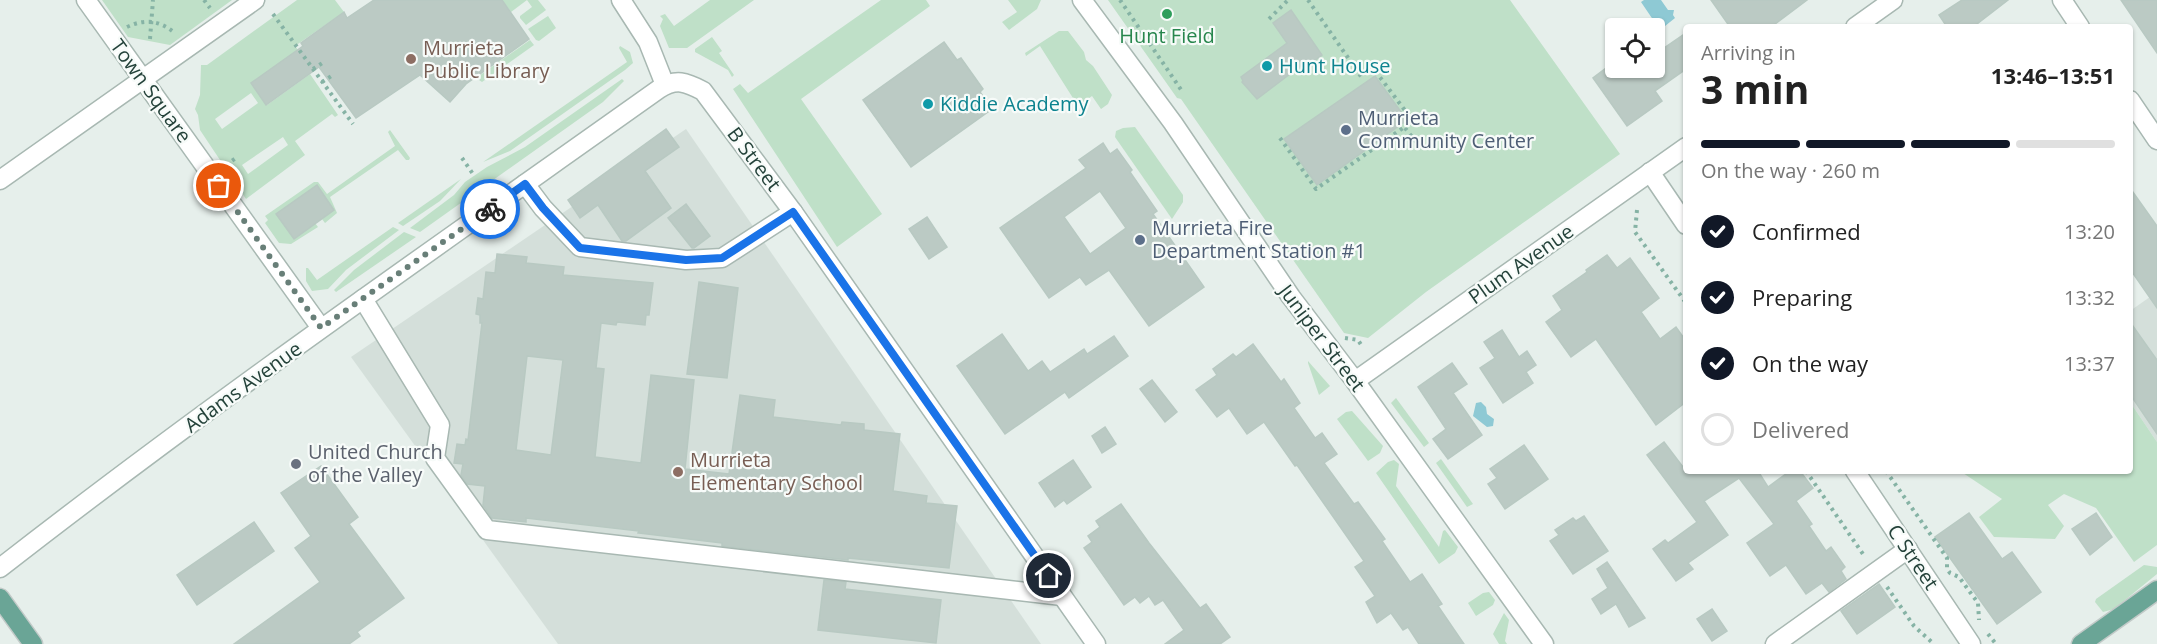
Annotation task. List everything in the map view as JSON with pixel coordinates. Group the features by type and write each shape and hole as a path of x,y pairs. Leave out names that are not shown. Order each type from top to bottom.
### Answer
{"main road":[{"path":"2081,644 2157,590"},
{"path":"0,598 33,644"}],"street":[{"name":"Town Square","path":"86,0 141,80 321,328"},
{"path":"0,180 255,0"},
{"path":"621,0 648,42 665,85"},
{"name":"Juniper Street","path":"1082,0 1173,123 1291,297 1355,381 1544,644"},
{"path":"1859,24 1893,0"},
{"path":"2062,0 2078,24"},
{"name":"B Street","path":"665,85 685,81 703,91 793,212 1096,644"},
{"name":"Adams Avenue","path":"0,568 321,328 665,85"},
{"path":"2133,104 2157,140"},
{"name":"Plum Avenue","path":"1355,381 1683,149"},
{"path":"1650,172 1683,221"},
{"path":"525,184 543,208 580,248 686,260 722,258 793,212"},
{"path":"363,299 440,425 435,458 487,530 1062,596"},
{"name":"C Street","path":"1857,474 1971,644"},
{"path":"1775,644 1908,549"}],"path":[{"path":"150,39 153,0"},
{"path":"204,0 210,8"},
{"path":"1120,0 1182,91"},
{"path":"1269,19 1288,0"},
{"path":"1280,138 1316,189 1413,122 1373,68 1361,77 1308,0"},
{"path":"273,14 353,124"},
{"path":"112,37 130,25 152,21 176,34"},
{"path":"313,69 324,62"},
{"path":"322,82 333,75"},
{"path":"330,93 336,89"},
{"path":"1405,128 1416,142"},
{"path":"223,168 236,158"},
{"path":"462,158 473,174"},
{"path":"1637,210 1635,232 1683,299"},
{"path":"1888,474 1947,558 1947,569 1959,577 1978,603 1979,621 1996,644"}],"shaded area":[{"name":"Murrieta Elementary School","path":"686,129 1041,644 558,644 351,357"},
{"path":"2157,292 2157,442 2133,406 2133,309"}],"green space":[{"path":"102,0 232,0 170,45 128,37"},
{"path":"297,0 335,0 344,12 295,46 298,50 251,83 267,105 310,74 338,115 335,117 332,114 295,141 305,155 246,199 200,130 195,109 200,95 201,65 207,65","holes":["251,93 258,103 222,129 215,119","283,137 288,145 248,174 242,165"]},
{"path":"502,0 527,0 511,12"},
{"path":"527,0 538,0 546,10 526,25 520,16 532,7"},
{"path":"710,0 754,0 687,48 669,48 660,26 663,19 660,16 665,14 674,26"},
{"path":"881,0 926,0 930,6 801,99 882,214 837,247 733,89 740,84 748,93"},
{"path":"1008,0 1041,0 1037,9 1009,30 1002,22 1017,12"},
{"path":"1108,0 1510,0 1620,154 1426,292 1368,338 1344,333 1181,99 1177,98"},
{"path":"548,16 556,28 539,41 536,40 528,29"},
{"path":"1059,31 1068,31 1112,95 1108,104 1101,109 1092,96 1078,106 1040,46 1026,56 1025,53"},
{"path":"712,37 722,51 719,53 734,75 732,77 728,70 695,52 695,49"},
{"path":"530,40 534,45 482,82 476,78"},
{"path":"620,46 630,52 633,63 625,70 510,151 483,162 627,62"},
{"path":"622,79 624,81 603,102 420,232 410,228 454,195 465,182 487,167 525,147"},
{"path":"1135,127 1183,195 1183,202 1172,219 1115,137 1116,131"},
{"path":"390,130 410,158 409,160 406,160 398,150 330,197 337,213 325,223 322,219 334,210 317,186 315,223 318,227 291,244 279,243 265,223 268,220 265,216 314,182 318,182 327,194 395,146 388,132"},
{"path":"461,179 440,201 403,226 398,223"},
{"path":"393,227 399,230 346,270 328,289 312,291 306,281 306,268 317,280"},
{"path":"404,232 416,237 336,292 334,290 354,270"},
{"path":"1308,361 1330,386 1319,395 1308,363"},
{"path":"1396,398 1429,443 1424,447 1391,403"},
{"path":"2133,406 2157,442 2157,545 2134,562 2096,508 2064,494 2048,505 2064,526 2055,539 1994,537 1979,517 2002,499 1964,474 2133,474"},
{"path":"1352,411 1383,446 1380,453 1368,461 1337,419 1346,412"},
{"path":"1441,459 1473,504 1467,507 1436,463"},
{"path":"1394,460 1399,464 1396,486 1439,547 1445,530 1458,547 1455,553 1439,564 1376,473 1388,462"},
{"path":"2144,565 2157,567 2157,574 2114,609 2103,612 2095,602 2096,599"},
{"path":"1489,592 1495,600 1493,605 1476,616 1468,603 1483,593"},
{"path":"1504,613 1509,620 1505,641 1507,644 1499,644 1493,634"}],"water":[{"path":"1661,0 1668,10 1674,10 1675,18 1665,26 1665,18 1652,18 1641,2"},
{"path":"1481,402 1486,407 1487,414 1494,419 1493,426 1487,427 1473,416 1476,403"}],"building":[{"name":"Murrieta Public Library","path":"374,0 502,0 529,39 466,84 450,102 420,75 356,118 319,67 266,105 251,83 303,46 301,43 344,12 347,18"},
{"path":"1711,0 1807,0 1775,24 1728,24"},
{"path":"1962,0 2008,0 1977,24 1945,24 1939,15"},
{"path":"2121,0 2157,0 2157,53"},
{"path":"1291,10 1322,55 1304,68 1302,65 1257,99 1242,82 1241,77 1287,43 1273,23"},
{"path":"1683,35 1683,71 1655,91 1662,101 1627,126 1593,78 1605,69 1605,78 1665,78 1665,47"},
{"name":"Kiddie Academy","path":"944,42 957,60 961,58 983,89 980,92 992,109 911,167 863,100"},
{"name":"Murrieta Community Center","path":"1375,76 1407,120 1317,185 1284,139"},
{"path":"666,129 679,147 645,171 671,208 626,241 622,241 598,205 580,218 568,200"},
{"name":"Murrieta Fire Department Station #1","path":"1103,143 1110,154 1117,149 1157,211 1153,214 1204,287 1149,326 1109,270 1086,285 1080,277 1049,298 1000,228 1086,168 1079,160","holes":["1100,191 1126,228 1090,254 1064,217"]},
{"path":"317,185 334,210 294,239 276,214"},
{"path":"2133,192 2157,226 2157,308 2133,273"},
{"path":"686,204 710,236 694,248 668,218"},
{"path":"927,217 947,247 929,259 909,229"},
{"path":"497,254 527,257 526,263 564,267 563,275 653,283 649,315 646,315 645,325 601,323 596,368 604,369 595,457 641,463 651,375 694,380 685,469 729,474 740,395 775,400 773,417 841,425 842,422 864,424 864,430 900,434 893,491 927,496 926,503 957,506 949,568 722,546 722,543 638,533 639,531 526,518 526,522 492,518 483,505 485,486 467,484 461,475 463,464 454,463 457,444 465,445 466,439 468,440 482,323 480,323 480,315 476,314 478,298 483,299 486,272 495,273","holes":["527,356 563,360 551,455 516,450"]},
{"path":"1607,255 1617,268 1630,258 1659,298 1641,312 1660,339 1676,327 1683,337 1683,404 1656,425 1596,339 1571,357 1546,322 1562,310 1553,296 1587,272 1586,270"},
{"path":"699,282 738,288 727,378 687,374"},
{"path":"2133,326 2157,360 2157,434 2133,398"},
{"path":"1502,330 1519,357 1527,351 1536,365 1526,372 1533,383 1503,403 1480,368 1495,358 1484,342"},
{"path":"1002,334 1028,371 1042,361 1050,372 1084,349 1087,354 1114,336 1128,356 1069,398 1065,392 1005,434 957,366"},
{"path":"1253,344 1281,382 1284,379 1300,403 1294,408 1315,438 1322,433 1337,454 1324,463 1354,504 1358,502 1385,539 1382,541 1410,582 1422,574 1442,604 1438,606 1464,644 1419,644 1408,627 1403,630 1391,613 1377,623 1366,602 1375,596 1355,567 1364,561 1264,422 1247,434 1229,408 1217,417 1196,390 1217,375 1213,369 1233,354 1236,357"},
{"path":"1452,363 1467,384 1453,393 1482,435 1448,459 1433,439 1446,429 1418,387"},
{"path":"1152,380 1177,412 1165,422 1140,389"},
{"path":"1105,427 1116,444 1102,453 1092,436"},
{"path":"1664,442 1683,467 1683,474 1760,474 1768,487 1786,474 1802,474 1813,488 1796,501 1812,524 1809,526 1826,551 1831,547 1845,567 1841,571 1846,579 1829,592 1822,583 1806,594 1786,565 1770,576 1747,543 1774,524 1739,478 1704,501 1728,535 1688,563 1693,569 1676,581 1653,549 1665,540 1668,543 1697,522 1647,455"},
{"path":"1524,445 1548,479 1505,509 1488,484 1497,478 1490,469"},
{"path":"1073,460 1091,487 1067,504 1064,500 1055,507 1039,483"},
{"path":"321,466 358,517 349,524 404,598 357,632 360,636 349,644 234,644 320,582 295,548 311,536 281,493"},
{"path":"1121,504 1200,608 1206,604 1230,637 1220,644 1165,644 1184,630 1163,600 1155,605 1149,596 1140,603 1135,597 1124,605 1084,548 1092,542 1088,536 1100,527 1096,521"},
{"path":"1969,513 2002,559 2012,552 2041,592 1997,624 1935,537"},
{"path":"2096,513 2112,537 2090,555 2072,529"},
{"path":"1584,516 1608,551 1573,574 1550,541 1559,535 1555,530 1573,518 1576,521"},
{"path":"254,522 274,551 197,605 177,575"},
{"path":"1607,562 1645,618 1629,627 1616,604 1601,614 1592,599 1608,588 1597,569"},
{"path":"824,580 846,582 845,589 941,600 936,643 818,630"},
{"path":"1879,584 1895,607 1857,634 1841,611"},
{"path":"1712,609 1727,631 1712,641 1697,619"}],"way so far":[{"path":"219,186 321,328 490,209"}],"place":[{"name":"Hunt Field","path":"1167,14"},
{"name":"Murrieta Public Library","path":"411,59"},
{"name":"Hunt House","path":"1267,66"},
{"name":"Kiddie Academy","path":"928,104"},
{"name":"Murrieta Community Center","path":"1346,130"},
{"name":"Murrieta Fire Department Station #1","path":"1140,240"},
{"name":"United Church of the Valley","path":"296,464"},
{"name":"Murrieta Elementary School","path":"678,472"}],"route":[{"path":"490,209 525,184 543,208 580,248 686,260 722,258 793,212 1049,576"}]}
